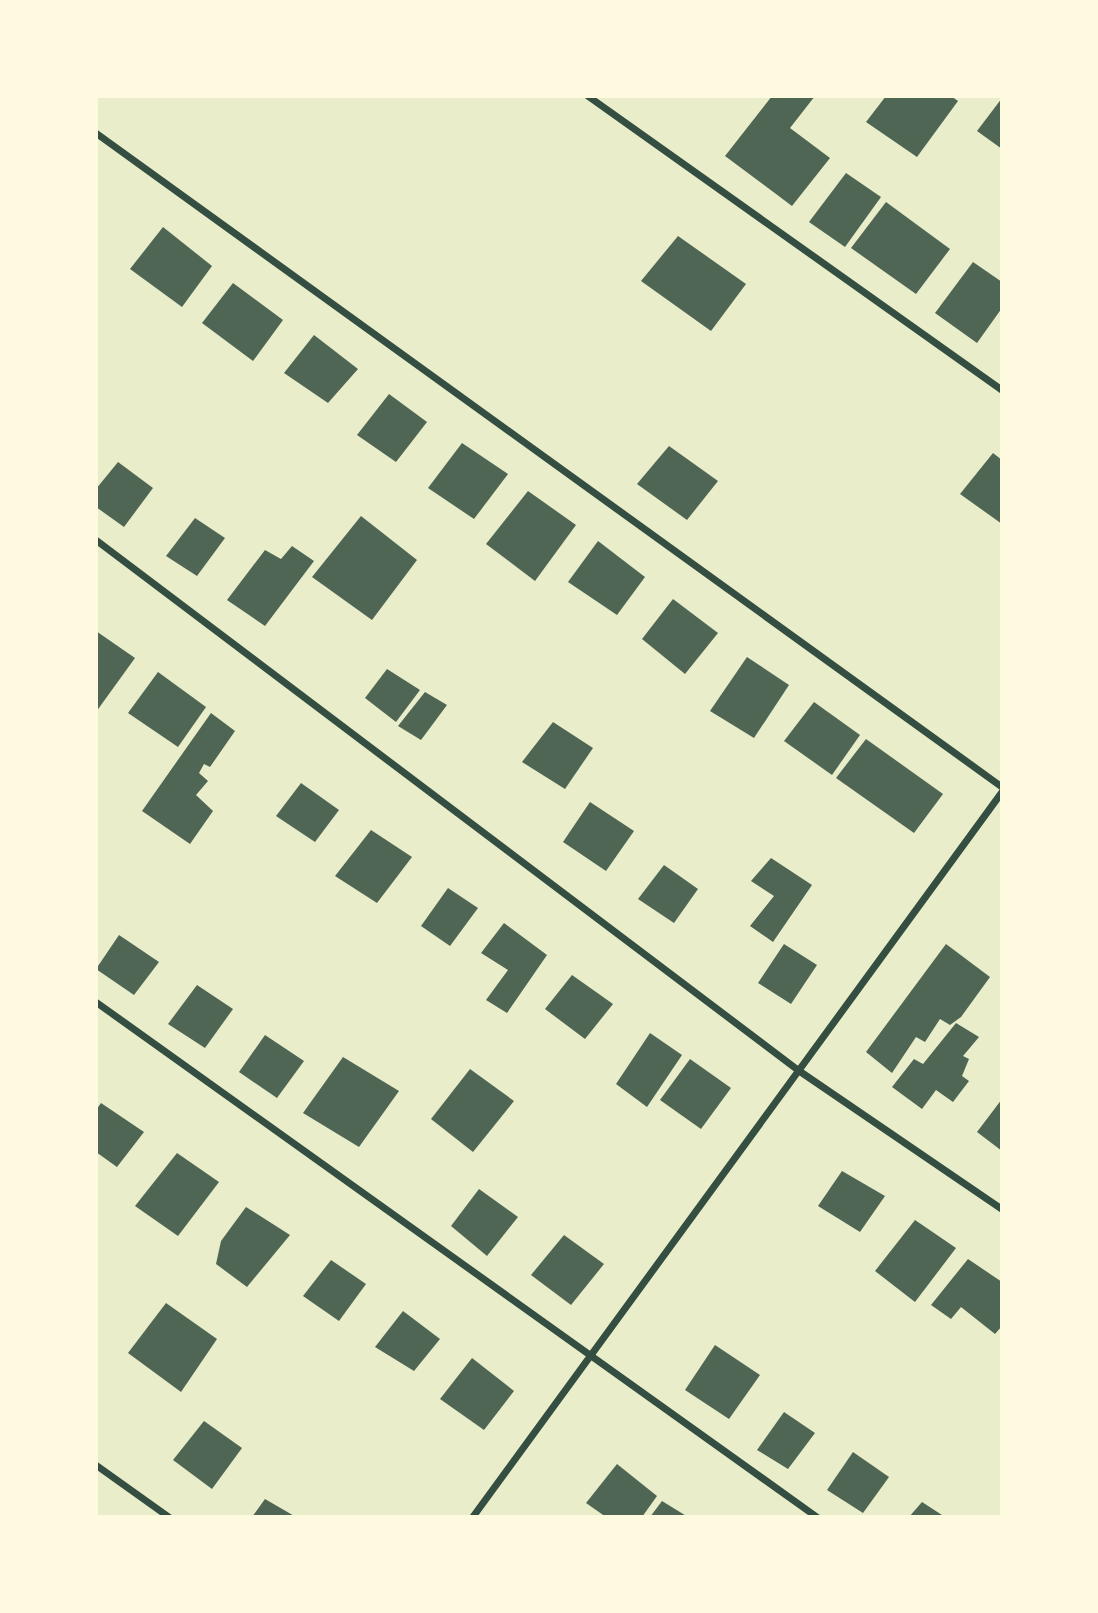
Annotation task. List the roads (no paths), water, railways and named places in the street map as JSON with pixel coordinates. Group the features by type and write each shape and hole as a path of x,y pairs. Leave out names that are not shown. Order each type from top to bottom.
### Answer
{"street":[{"path":"588,96 1002,390"},
{"path":"96,133 1002,789 472,1517"},
{"path":"96,540 798,1070 1002,1209"},
{"path":"96,1002 817,1517"},
{"path":"96,1465 169,1517"}]}
